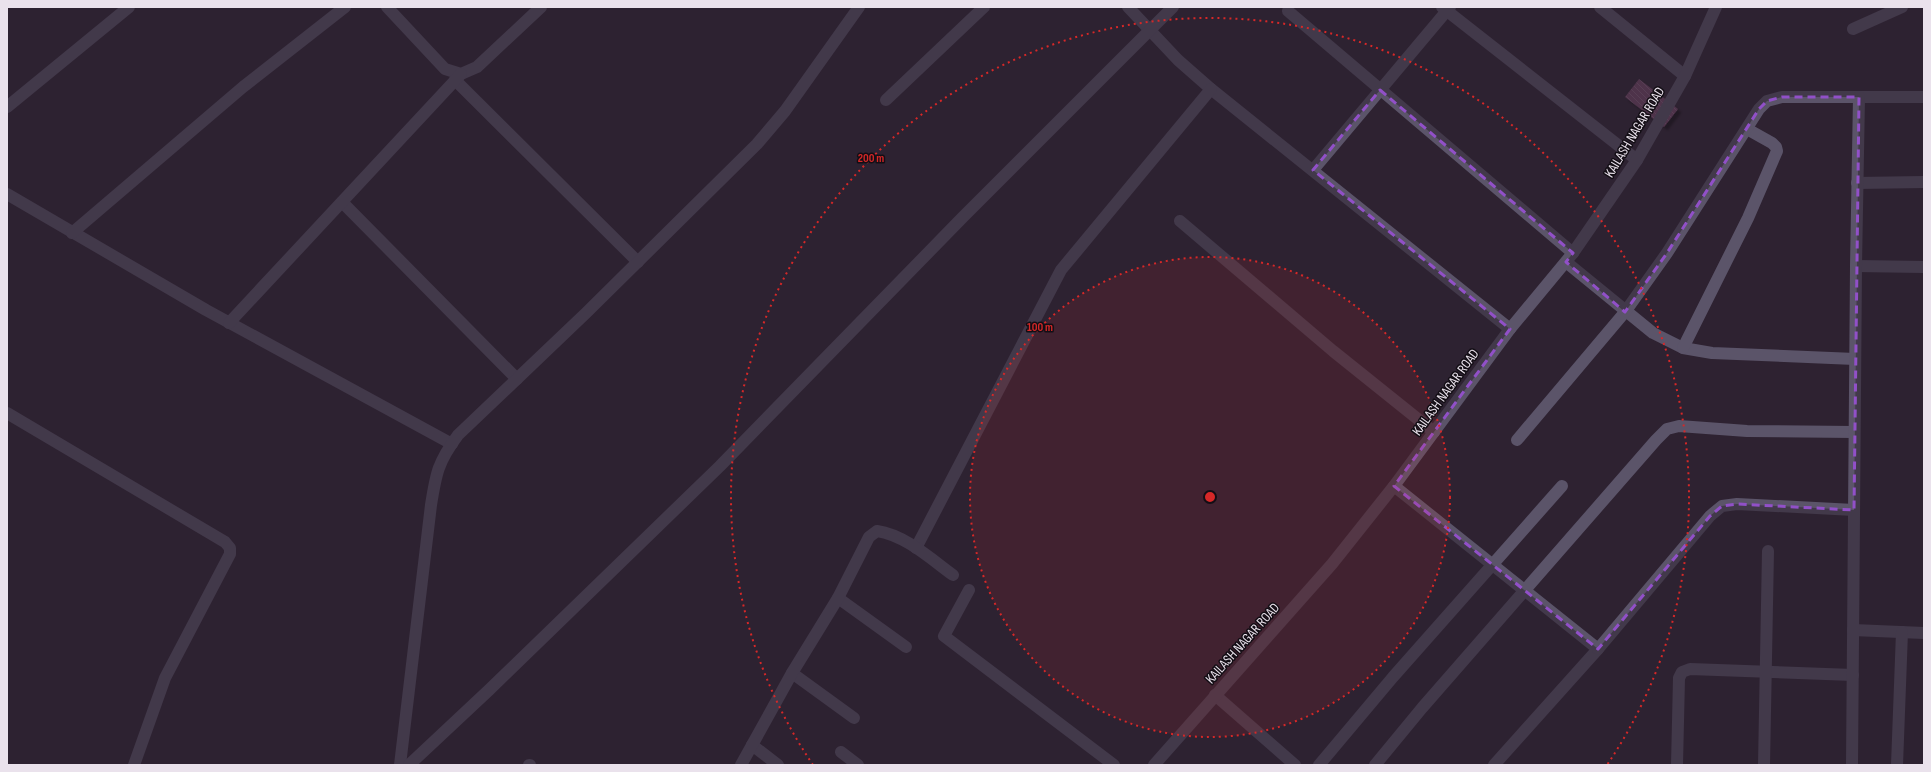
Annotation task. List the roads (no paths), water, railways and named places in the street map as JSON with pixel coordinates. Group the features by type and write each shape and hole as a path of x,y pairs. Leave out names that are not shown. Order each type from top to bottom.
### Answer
{"street":[{"path":"7,107 129,7"},
{"path":"72,233 243,87 345,7"},
{"path":"387,7 445,69 458,77 638,262"},
{"path":"229,324 458,77 477,67 541,7"},
{"path":"400,765 436,474 444,453 458,435 638,262 757,144 785,111 859,7"},
{"path":"886,100 984,7"},
{"path":"1128,7 1178,60 1211,89 1510,329"},
{"path":"409,765 489,690 720,466 962,218 1173,7"},
{"path":"1600,7 1684,76"},
{"name":"KAILASH NAGAR ROAD","path":"1154,765 1332,564 1394,486 1510,329 1570,258 1637,160 1684,76 1716,7"},
{"path":"1853,29 1902,7"},
{"path":"1313,170 1446,8 1637,160"},
{"path":"1288,11 1570,258 1625,312 1653,332 1683,348 1712,353 1855,359"},
{"path":"916,548 1061,270 1211,89"},
{"path":"1517,440 1625,312 1667,253 1759,109 1767,101 1782,97 1924,97"},
{"path":"1852,765 1858,97"},
{"path":"1683,348 1748,218 1777,151 1776,147 1772,143 1747,128"},
{"path":"1857,183 1924,182"},
{"path":"7,194 229,324 452,444"},
{"path":"342,202 517,379"},
{"path":"1180,222 1333,351 1434,432"},
{"path":"1856,266 1924,267"},
{"path":"7,414 225,542 230,548 230,554 165,678 134,765"},
{"path":"1375,765 1524,590 1667,429 1679,426 1747,431 1854,432"},
{"path":"1394,486 1598,649"},
{"path":"1319,765 1393,677 1562,486"},
{"path":"1494,765 1598,649 1710,516 1722,506 1737,504 1854,510"},
{"path":"741,765 792,673 838,598 869,537 877,532 888,533 916,548 953,574"},
{"path":"1764,765 1768,551"},
{"path":"969,590 944,636 1114,765"},
{"path":"838,598 906,647"},
{"path":"1853,630 1924,633"},
{"path":"1897,765 1902,632"},
{"path":"1677,765 1680,678 1682,672 1690,668 1853,675"},
{"path":"792,673 854,718"},
{"path":"1215,695 1295,765"},
{"path":"752,745 778,765"},
{"path":"841,752 858,765"}]}
